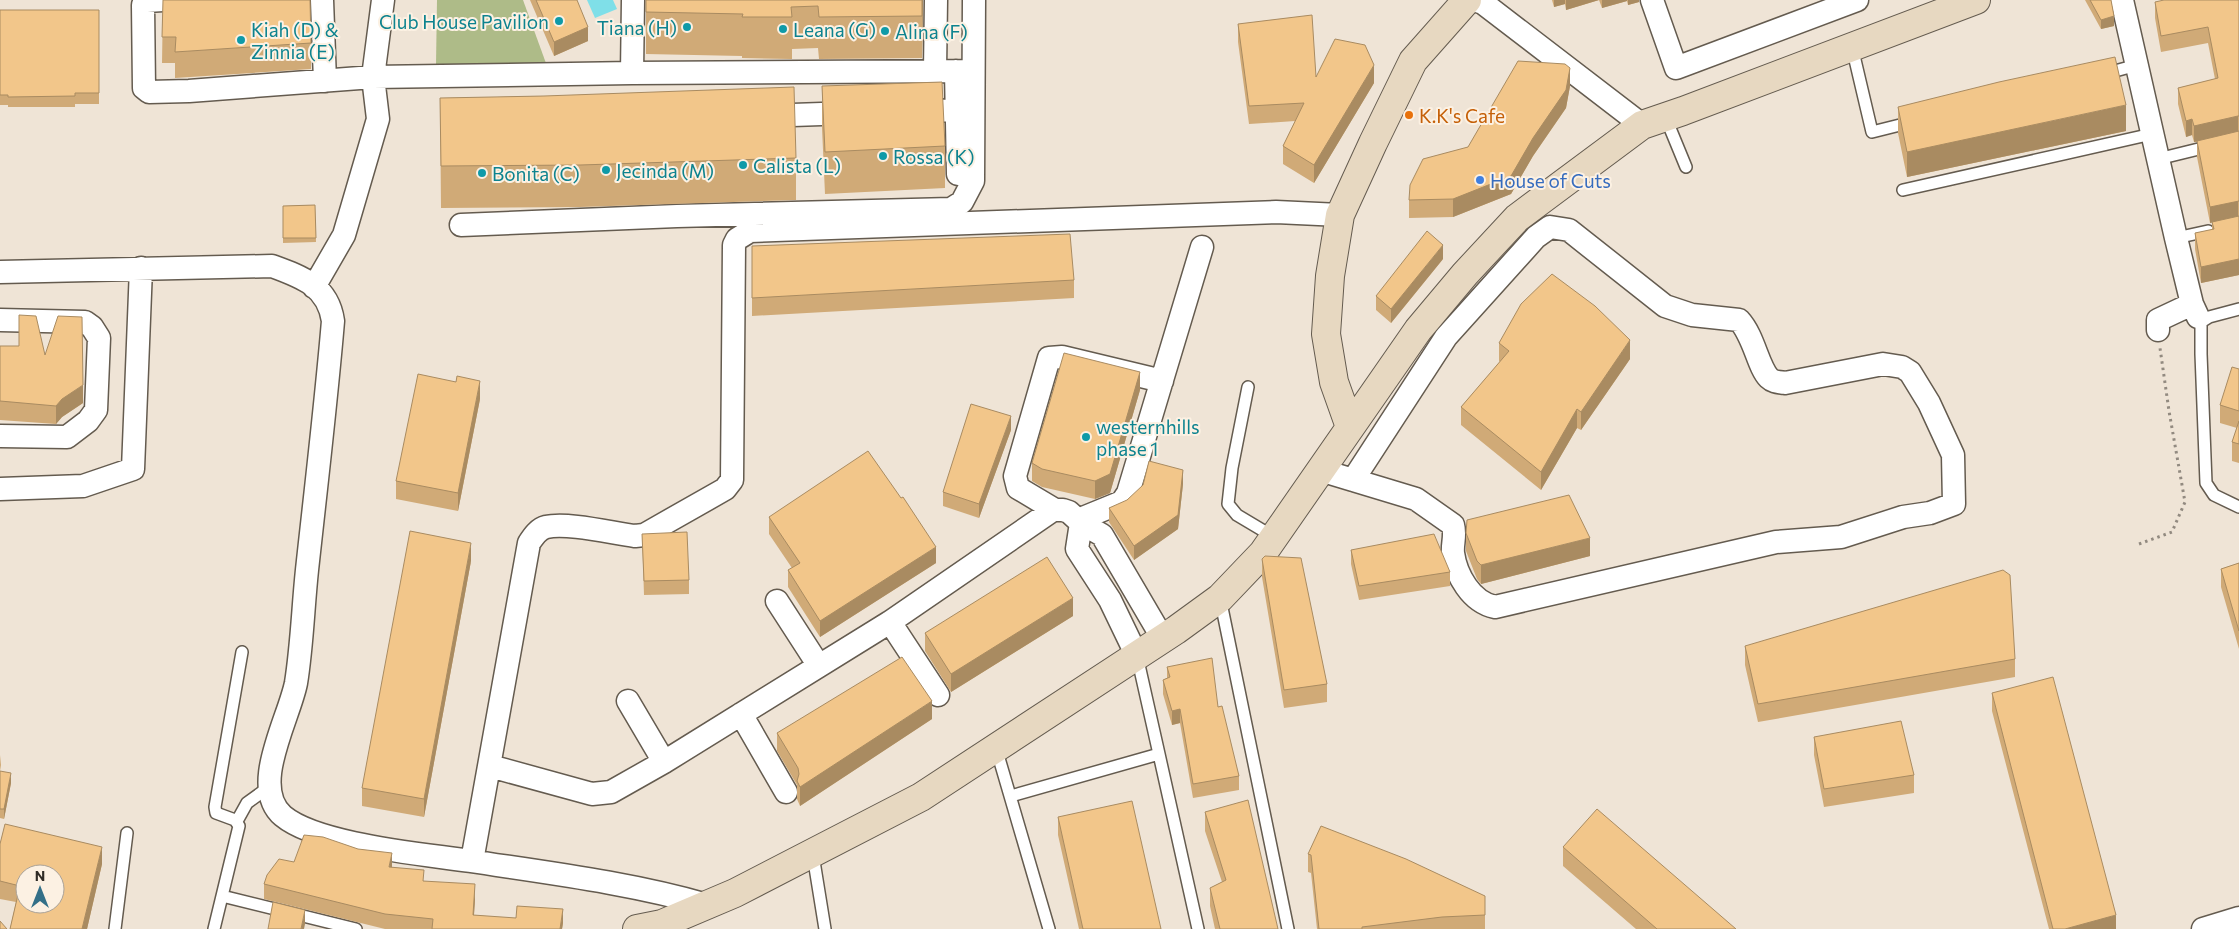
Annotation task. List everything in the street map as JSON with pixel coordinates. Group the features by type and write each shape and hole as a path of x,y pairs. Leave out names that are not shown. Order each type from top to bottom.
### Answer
{"street":[{"path":"163,0 148,1 143,4 144,88 146,92 189,91 373,77 955,71"},
{"path":"322,0 325,82"},
{"path":"314,287 344,235 378,119 373,77 383,0"},
{"path":"632,73 633,0"},
{"path":"461,225 677,216 951,209 962,202 973,181 955,71 936,0"},
{"path":"962,202 958,181 955,71 974,0"},
{"path":"1350,426 1334,382 1326,334 1330,276 1340,215 1413,61 1466,0"},
{"path":"1474,0 1483,3 1653,121"},
{"path":"1652,0 1676,68 1857,0"},
{"path":"654,927 707,905 813,855 921,797 1163,639 1220,598 1263,553 1418,330 1465,274 1517,218 1653,121 1976,0"},
{"path":"2122,0 2176,238 2197,314 2158,320 2158,330"},
{"path":"740,117 957,110"},
{"path":"472,861 529,543 535,534 544,528 565,527 635,536 644,535 725,489 732,480 734,245 742,235 750,231 1276,212 1340,215"},
{"path":"1320,470 1353,480 1416,499 1453,525 1455,541 1453,551 1462,580 1479,600 1495,607 1776,542 1841,537 1903,517 1930,513 1954,504 1953,455 1929,403 1910,372 1892,364 1883,364 1784,383 1773,381 1766,374 1747,328 1739,320 1692,315 1665,306 1568,230 1550,226 1536,237 1446,337 1353,480"},
{"path":"1079,522 1122,502 1128,493 1202,247"},
{"path":"0,272 272,266 297,275 322,292 331,306 333,321 330,358 296,684 274,751 269,787 270,799 283,816 308,830 342,840 391,850 472,861 672,895 707,905"},
{"path":"0,489 83,486 133,469 141,268"},
{"path":"0,320 85,322 92,327 99,338 96,410 88,422 67,437 0,436"},
{"path":"1162,381 1062,358 1049,358 1015,476 1018,488 1055,510 1069,512 1079,522 1102,535 1163,639"},
{"path":"490,766 592,794 611,792 664,762 890,622 1055,510"},
{"path":"1079,522 1077,549 1110,600 1137,656"},
{"path":"777,601 819,666"},
{"path":"890,622 938,695"},
{"path":"628,701 664,762"},
{"path":"741,714 786,792"},
{"path":"2204,929 2239,918"}],"lane":[{"path":"1852,47 1872,132 1920,120"},
{"path":"2094,76 2137,65"},
{"path":"1653,121 1686,167"},
{"path":"1903,190 2152,134"},
{"path":"2158,159 2239,140"},
{"path":"2176,238 2221,228"},
{"path":"2239,309 2209,317 2197,314 2201,354 2206,483 2214,495 2239,507"},
{"path":"1248,387 1232,468 1228,504 1237,515 1274,537"},
{"path":"1220,598 1288,929"},
{"path":"237,821 219,814 214,807 242,652"},
{"path":"1137,656 1198,929"},
{"path":"996,748 1049,929"},
{"path":"1010,796 1159,754"},
{"path":"214,929 238,830 237,821 247,803 269,787"},
{"path":"115,929 127,833"},
{"path":"813,855 825,929"},
{"path":"222,896 356,929"}],"path":[{"path":"2139,544 2172,532 2185,502 2169,411 2158,330"}],"green space":[{"path":"437,0 523,0 547,66 436,65"}],"water":[{"path":"587,0 613,0 617,9 595,18"}],"building":[{"path":"163,0 310,0 311,43 175,52 176,37 162,37"},
{"name":"Club House Pavilion","path":"536,0 577,0 588,27 554,42"},
{"path":"646,0 922,0 922,16 819,17 818,6 791,7 792,17 742,17 743,14 646,12"},
{"path":"2090,0 2111,0 2114,16 2101,20"},
{"path":"2164,0 2239,0 2239,116 2194,126 2192,119 2186,121 2178,88 2218,78 2208,27 2161,36 2155,2"},
{"path":"0,10 99,10 99,93 75,93 75,96 8,97 8,95 0,95"},
{"path":"1312,15 1316,77 1335,39 1365,45 1374,65 1314,165 1283,146 1304,103 1249,106 1238,24"},
{"path":"2115,57 2126,105 1907,152 1898,107 1999,82"},
{"path":"1518,61 1565,64 1570,68 1566,90 1533,138 1511,176 1453,199 1409,200 1410,185 1423,159 1468,147"},
{"path":"942,82 945,146 825,152 822,86"},
{"path":"794,87 796,158 580,165 441,166 440,98"},
{"path":"2239,131 2239,201 2210,207 2197,141"},
{"path":"315,205 316,238 283,238 283,206"},
{"path":"2239,216 2239,259 2201,267 2195,233 2214,229 2212,222"},
{"path":"1427,231 1443,245 1391,309 1376,296"},
{"path":"1070,234 1074,280 752,298 752,246"},
{"path":"1552,274 1595,306 1630,340 1581,412 1577,409 1541,472 1461,407 1509,351 1499,343 1521,304"},
{"path":"19,315 36,316 45,355 58,316 82,317 83,385 62,399 56,406 0,401 0,346 19,346"},
{"name":"westernhills phase 1","path":"1064,353 1140,372 1110,474 1095,481 1042,469 1032,463"},
{"path":"2232,367 2239,369 2239,411 2220,405"},
{"path":"418,374 456,382 457,376 480,381 458,493 396,481"},
{"path":"971,404 1011,416 979,504 943,492"},
{"path":"2239,421 2239,444 2232,442"},
{"path":"868,451 901,498 903,497 936,547 820,621 788,570 800,563 769,517"},
{"path":"1149,461 1183,470 1178,515 1134,546 1109,508 1127,500 1143,485"},
{"path":"1569,495 1590,538 1481,565 1477,561 1466,533 1467,520"},
{"path":"410,531 471,543 424,799 362,788"},
{"path":"687,532 689,580 644,581 642,534"},
{"path":"1434,534 1450,572 1359,586 1351,550"},
{"path":"1265,556 1301,558 1327,684 1284,690 1262,559"},
{"path":"1047,557 1073,598 951,674 925,633"},
{"path":"2239,563 2239,631 2221,569"},
{"path":"2003,570 2010,575 2015,659 1758,704 1745,646"},
{"path":"902,657 932,701 800,787 797,781 798,768 777,733"},
{"path":"1212,658 1218,707 1222,706 1239,776 1193,784 1180,709 1172,711 1163,680 1170,677 1167,667"},
{"path":"2053,677 2116,915 2065,929 2053,929 1992,693"},
{"path":"1901,721 1914,775 1824,789 1814,737"},
{"path":"0,771 11,773 4,809 0,809"},
{"path":"1248,800 1278,929 1220,929 1210,888 1226,880 1205,812"},
{"path":"1132,801 1161,929 1083,929 1058,817"},
{"path":"1597,809 1736,929 1657,929 1563,847"},
{"path":"5,824 102,847 82,929 10,929 15,908 15,914 65,914 65,864 15,864 15,885 0,881 0,844"},
{"path":"1321,826 1406,859 1485,896 1485,915 1442,917 1362,927 1362,929 1319,929 1311,855 1308,854"},
{"path":"304,835 323,837 358,849 392,853 389,867 424,870 423,881 475,884 473,915 516,918 517,906 563,909 560,929 432,929 433,919 385,914 264,884 267,875 279,859 294,862"},
{"path":"273,902 305,910 301,929 268,929"},
{"path":"0,921 7,929 0,929"}],"place":[{"name":"Club House Pavilion","path":"559,21"},
{"name":"Tiana (H)","path":"687,27"},
{"name":"Leana (G)","path":"783,29"},
{"name":"Alina (F)","path":"885,31"},
{"name":"Kiah (D) & Zinnia (E)","path":"241,40"},
{"name":"K.K's Cafe","path":"1409,115"},
{"name":"Rossa (K)","path":"883,156"},
{"name":"Calista (L)","path":"743,165"},
{"name":"Jecinda (M)","path":"606,170"},
{"name":"Bonita (C)","path":"482,173"},
{"name":"House of Cuts","path":"1480,180"},
{"name":"westernhills phase 1","path":"1086,437"}]}
